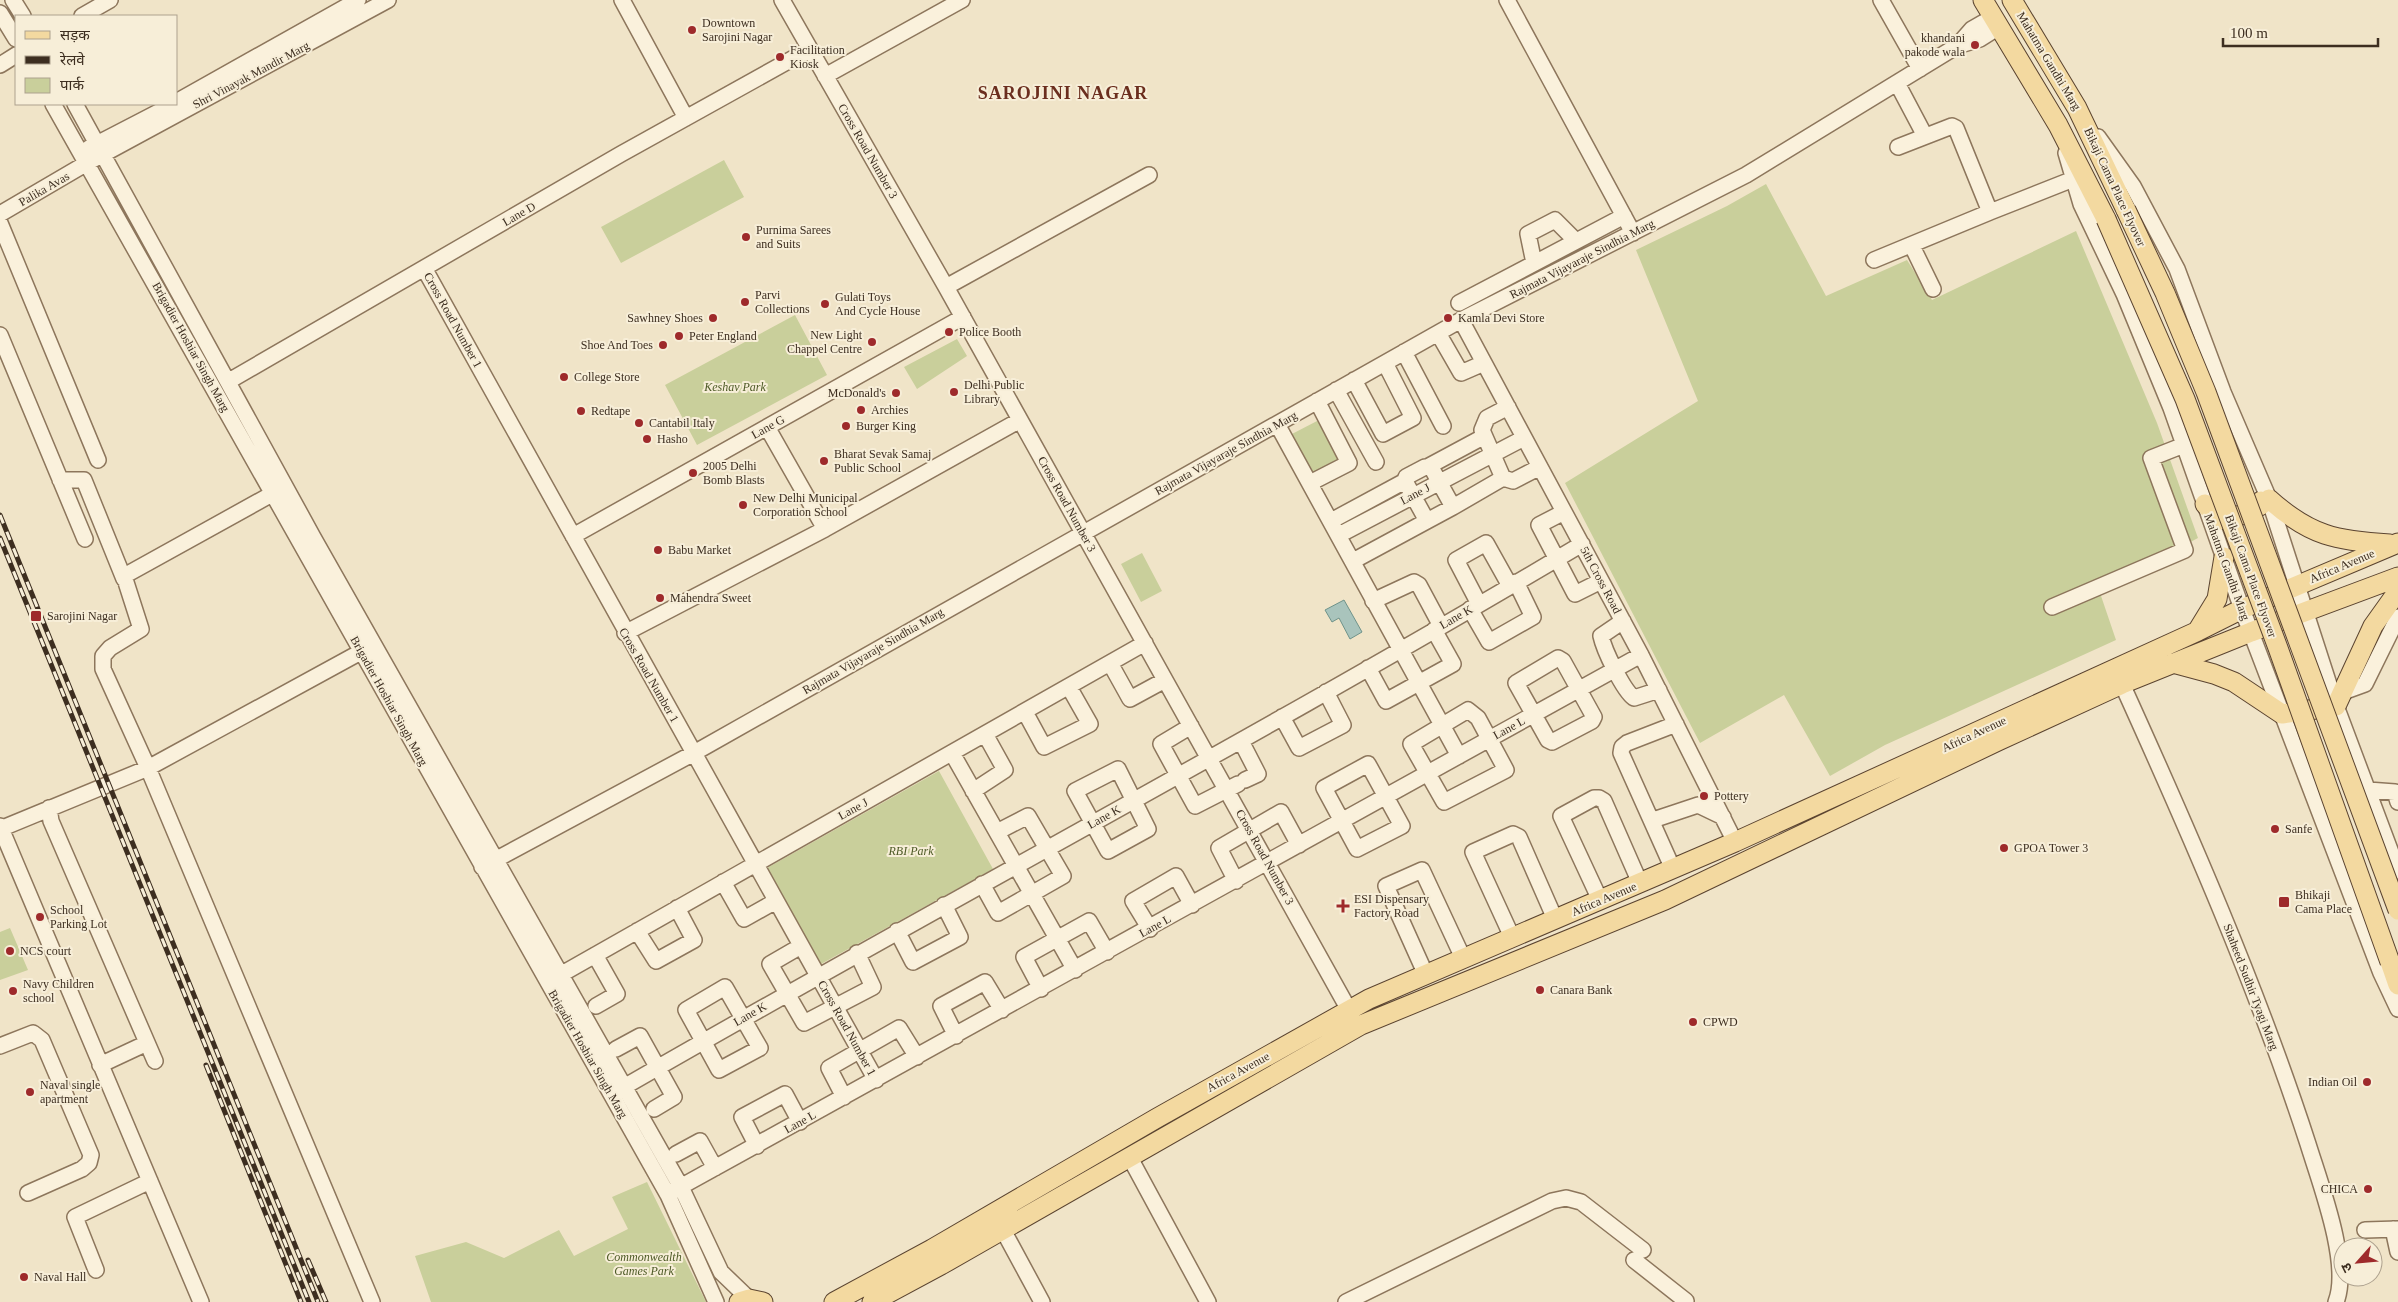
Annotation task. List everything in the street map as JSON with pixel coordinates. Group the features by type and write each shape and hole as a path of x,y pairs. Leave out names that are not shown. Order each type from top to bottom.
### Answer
{"main road":[{"name":"Mahatma Gandhi Marg","path":"1983,0 2058,125 2078,177"},
{"name":"Mahatma Gandhi Marg","path":"2012,0 2077,108"},
{"name":"Bikaji Cama Place Flyover","path":"2077,108 2166,293 2206,392 2398,910"},
{"name":"Bikaji Cama Place Flyover","path":"2078,177 2106,219 2186,399 2278,648 2398,985"},
{"path":"2205,504 2219,520 2233,518 2246,514 2261,505 2267,493 2289,517 2313,531 2339,539 2396,544"},
{"name":"Africa Avenue","path":"834,1302 932,1249 1350,1010 1463,958 1736,842 2198,631 2242,609 2396,544"},
{"path":"2198,631 2217,599 2224,557"},
{"path":"2306,611 2398,577"},
{"path":"2173,663 2214,674 2234,682 2282,714 2340,699 2358,656 2372,629 2398,591"},
{"name":"Africa Avenue","path":"872,1302 1003,1230 1129,1156 1361,1025 1665,900 1990,744 2122,684 2306,611"}],"street":[{"path":"13,0 22,15"},
{"path":"84,15 110,0"},
{"path":"178,101 358,0"},
{"name":"Shri Vinayak Mandir Marg","path":"84,158 388,0"},
{"path":"622,0 686,118"},
{"name":"Cross Road Number 3","path":"782,0 963,317 1210,759 1237,784 1250,831 1350,1010"},
{"path":"825,76 962,0"},
{"path":"1507,0 1633,233"},
{"path":"1881,0 1920,69"},
{"path":"0,13 15,37"},
{"name":"Rajmata Vijayaraje Sindhia Marg","path":"489,864 694,753 1438,333 1746,175 1957,46 1980,39 1996,22"},
{"name":"Lane D","path":"229,381 686,118 810,49"},
{"path":"0,65 15,56"},
{"path":"1897,83 1925,136"},
{"name":"Brigadier Hoshiar Singh Marg","path":"54,105 280,489 367,648 721,1272 750,1301"},
{"path":"76,105 229,381 280,489 126,574 124,579"},
{"path":"101,149 172,105"},
{"name":"Mahatma Gandhi Marg","path":"2077,108 2133,186 2177,269 2223,392 2267,493 2296,586 2340,699 2368,790 2398,871"},
{"path":"1898,147 1952,126 1958,130 1990,212"},
{"name":"Palika Avas","path":"0,214 84,158"},
{"path":"946,287 1149,175"},
{"path":"1874,260 2078,177"},
{"name":"Mahatma Gandhi Marg","path":"2078,177 2081,204 2124,294 2184,445 2242,609 2381,973 2398,1009"},
{"path":"1459,303 1624,216"},
{"path":"1534,263 1528,234 1555,220 1576,241"},
{"path":"0,223 98,460"},
{"path":"1912,246 1933,289"},
{"name":"Cross Road Number 1","path":"424,268 625,633 876,1080"},
{"name":"Lane G","path":"573,536 963,317"},
{"name":"5th Cross Road","path":"1462,320 1641,655 1736,842"},
{"path":"1438,333 1461,372 1484,363"},
{"path":"0,335 84,539"},
{"path":"1404,352 1443,426"},
{"path":"1354,380 1383,434 1413,418 1385,363"},
{"path":"1336,390 1376,462"},
{"path":"1310,483 1348,463 1317,401"},
{"path":"1503,478 1483,437 1482,430 1484,421 1508,407"},
{"path":"625,633 825,529 1020,420"},
{"path":"1278,424 1459,756"},
{"path":"767,427 825,529"},
{"path":"1331,521 1405,481 1406,477 1483,437"},
{"name":"Lane J","path":"1339,535 1413,494 1524,438"},
{"path":"2052,607 2185,550 2151,458 2184,445"},
{"path":"1429,466 1453,507"},
{"path":"1353,561 1503,478 1513,481 1540,467"},
{"path":"60,480 84,480 124,579 141,629 110,648 103,656 103,669 148,768 372,1302"},
{"path":"1405,481 1427,521"},
{"path":"1564,512 1539,526 1556,559 1575,594 1601,581"},
{"path":"1486,543 1513,584 1533,617 1489,642 1456,560 1486,543"},
{"name":"Lane K","path":"617,1091 897,931 1210,759 1582,544"},
{"path":"1368,668 1386,702 1453,664 1419,585 1414,582 1373,601"},
{"path":"2340,699 2365,684 2398,617"},
{"path":"1623,621 1601,636 1616,669 1630,695 1634,698 1659,690"},
{"name":"Lane J","path":"560,974 1145,643"},
{"path":"201,1302 0,828 148,768 367,648"},
{"name":"Lane L","path":"674,1191 1641,655"},
{"path":"1558,658 1563,661 1594,717 1592,721 1552,742 1548,740 1534,715 1516,683 1558,658"},
{"path":"1110,663 1130,699 1165,680"},
{"name":"Shaheed Sudhir Tyagi Marg","path":"2122,684 2230,933 2295,1105 2321,1184 2337,1248 2340,1272 2336,1302"},
{"path":"1025,712 1044,747 1090,724 1069,687"},
{"path":"1282,717 1299,748 1343,725 1326,692"},
{"path":"1468,710 1478,718 1489,739 1505,766 1504,772 1444,802 1411,744 1468,710"},
{"path":"1673,869 1653,820 1621,753 1622,747 1627,743 1676,724"},
{"path":"1192,726 1161,744 1195,806 1258,774 1241,741"},
{"path":"974,791 1005,770 985,734"},
{"path":"952,753 1075,970"},
{"path":"1368,764 1402,826 1357,849 1342,821 1324,788 1368,764"},
{"path":"1118,769 1148,829 1108,851 1091,824 1075,791 1118,769"},
{"path":"2368,790 2395,792 2398,802"},
{"path":"1600,900 1561,816 1594,798 1604,801 1640,883"},
{"path":"1653,820 1698,805 1723,817"},
{"path":"50,808 51,821 155,1061"},
{"path":"1236,881 1220,848 1281,812 1299,845"},
{"path":"982,884 998,913 1063,876 1028,816 997,832"},
{"path":"1512,937 1473,852 1512,834 1519,837 1555,920"},
{"name":"Brigadier Hoshiar Singh Marg","path":"489,864 560,974 617,1091"},
{"path":"1426,975 1386,886 1393,882 1422,870 1463,958"},
{"path":"1150,928 1133,901 1176,876 1192,905"},
{"path":"722,882 744,919 776,901"},
{"path":"897,931 913,962 960,936 944,905"},
{"path":"637,931 656,961 694,940 677,908"},
{"path":"1041,989 1024,957 1089,920 1107,952"},
{"path":"801,946 770,964 804,1023 873,987 857,954"},
{"path":"596,954 617,994 596,1006"},
{"path":"956,1036 941,1006 986,982 1002,1010"},
{"path":"725,987 744,1018 760,1048 719,1070 686,1010 725,987"},
{"path":"844,1097 829,1068 899,1028 917,1057"},
{"path":"0,1046 33,1033 42,1040 91,1155 89,1163 82,1169 28,1193"},
{"path":"616,1049 640,1036 659,1067 674,1097 654,1109"},
{"path":"100,1064 147,1043"},
{"path":"756,1146 742,1117 785,1094 800,1122"},
{"path":"676,1154 700,1140 715,1168"},
{"path":"1129,1156 1208,1302"},
{"path":"96,1270 74,1217 150,1182"},
{"name":"Brigadier Hoshiar Singh Marg","path":"674,1191 716,1302"},
{"path":"1346,1302 1544,1205 1566,1198 1580,1202 1639,1255 1686,1301"},
{"path":"2365,1230 2396,1229 2398,1252"},
{"path":"1003,1230 1042,1302"}],"green space":[{"path":"724,160 744,197 621,263 601,227"},
{"path":"1766,184 1826,296 1907,260 1932,300 2076,231 2157,423 2198,538 2099,590 2116,640 1885,745 1830,776 1784,695 1700,743 1565,483 1698,401 1636,250 1727,206"},
{"name":"Keshav Park","path":"795,315 827,375 697,445 665,385"},
{"path":"957,339 967,356 917,389 904,367"},
{"path":"1319,420 1341,461 1312,477 1290,435"},
{"path":"1142,553 1162,591 1141,602 1121,564"},
{"name":"RBI Park","path":"939,771 993,869 821,964 767,868"},
{"name":"NCS court","path":"10,928 28,970 0,980 0,932"},
{"name":"Commonwealth Games Park","path":"647,1182 706,1302 431,1302 415,1256 466,1242 504,1258 559,1230 574,1256 628,1229 612,1197"}],"water":[{"path":"1344,600 1362,632 1350,639 1339,618 1332,622 1325,610"}],"railway":[{"path":"0,515 318,1302"},
{"path":"0,538 309,1302"},
{"path":"206,1065 301,1302"},
{"path":"308,1260 326,1302"}],"place":[{"name":"Downtown Sarojini Nagar","path":"692,30"},
{"name":"khandani pakode wala","path":"1975,45"},
{"name":"Facilitation Kiosk","path":"780,57"},
{"name":"Purnima Sarees and Suits","path":"746,237"},
{"name":"Parvi Collections","path":"745,302"},
{"name":"Gulati Toys And Cycle House","path":"825,304"},
{"name":"Sawhney Shoes","path":"713,318"},
{"name":"Kamla Devi Store","path":"1448,318"},
{"name":"Police Booth","path":"949,332"},
{"name":"Peter England","path":"679,336"},
{"name":"New Light Chappel Centre","path":"872,342"},
{"name":"Shoe And Toes","path":"663,345"},
{"name":"College Store","path":"564,377"},
{"name":"Delhi Public Library","path":"954,392"},
{"name":"McDonald's","path":"896,393"},
{"name":"Archies","path":"861,410"},
{"name":"Redtape","path":"581,411"},
{"name":"Cantabil Italy","path":"639,423"},
{"name":"Burger King","path":"846,426"},
{"name":"Hasho","path":"647,439"},
{"name":"Bharat Sevak Samaj Public School","path":"824,461"},
{"name":"2005 Delhi Bomb Blasts","path":"693,473"},
{"name":"New Delhi Municipal Corporation School","path":"743,505"},
{"name":"Babu Market","path":"658,550"},
{"name":"Mahendra Sweet","path":"660,598"},
{"name":"Sarojini Nagar","path":"36,616"},
{"name":"Pottery","path":"1704,796"},
{"name":"Sanfe","path":"2275,829"},
{"name":"GPOA Tower 3","path":"2004,848"},
{"name":"Bhikaji Cama Place","path":"2284,902"},
{"name":"ESI Dispensary Factory Road","path":"1343,906"},
{"name":"School Parking Lot","path":"40,917"},
{"name":"NCS court","path":"10,951"},
{"name":"Canara Bank","path":"1540,990"},
{"name":"Navy Children school","path":"13,991"},
{"name":"CPWD","path":"1693,1022"},
{"name":"Indian Oil","path":"2367,1082"},
{"name":"Naval single apartment","path":"30,1092"},
{"name":"CHICA","path":"2368,1189"},
{"name":"Naval Hall","path":"24,1277"}],"district":[{"name":"SAROJINI NAGAR","path":"1063,93"}]}
